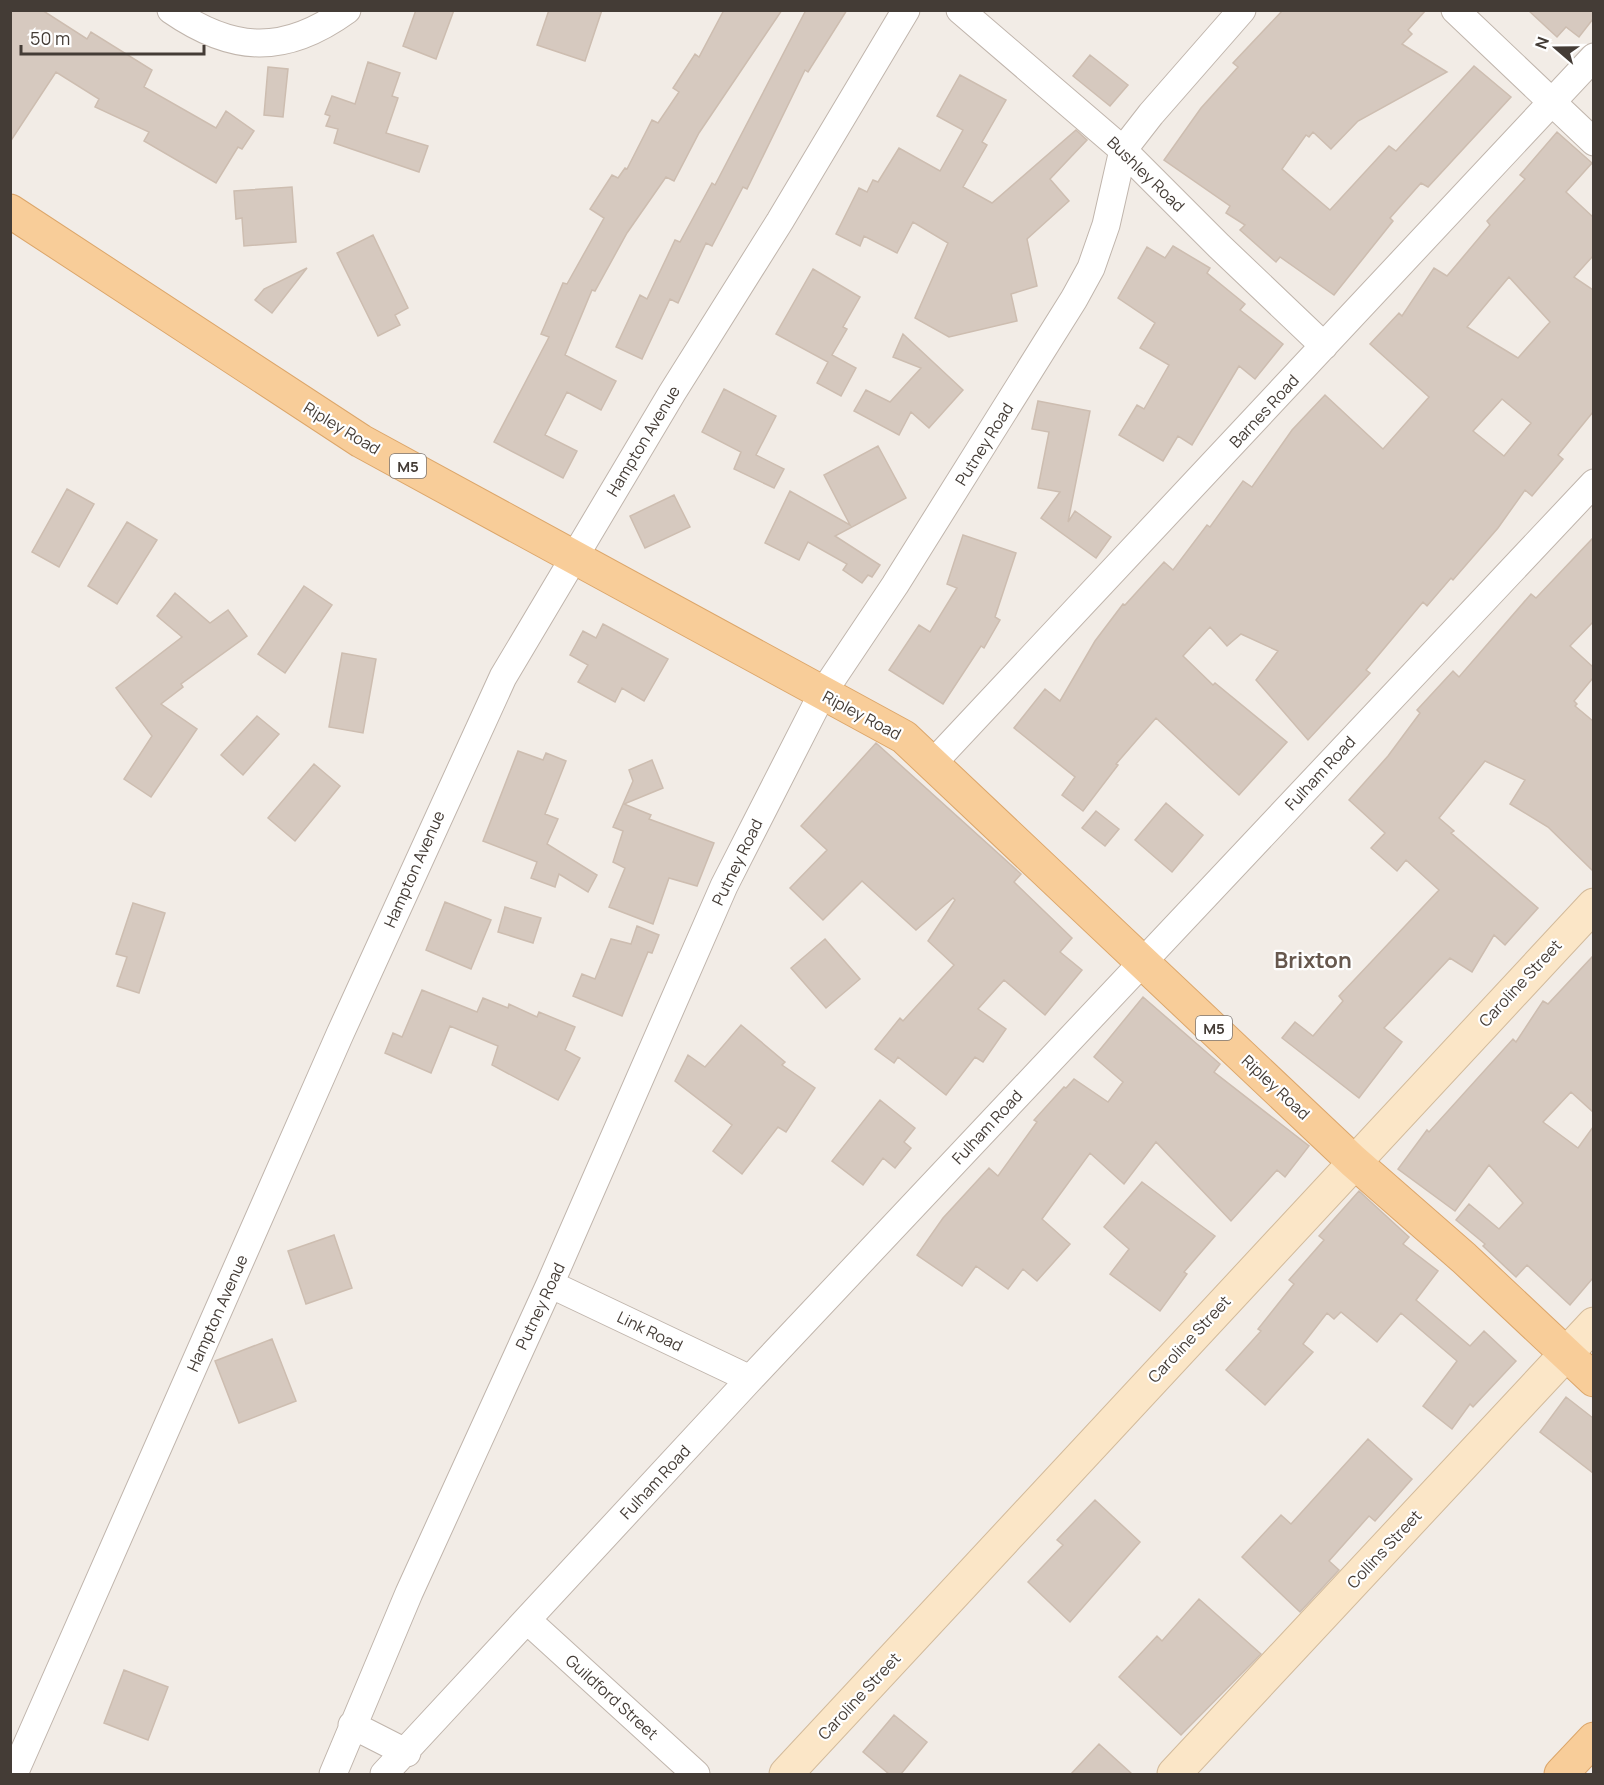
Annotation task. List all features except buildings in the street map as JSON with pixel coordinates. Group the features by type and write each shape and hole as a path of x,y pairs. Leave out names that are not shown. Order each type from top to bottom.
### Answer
{"main road":[{"name":"Ripley Road","path":"10,211 323,418 822,694 890,728 933,763 1353,1161 1464,1258 1593,1380"},
{"path":"1561,1774 1593,1739"}],"street":[{"path":"171,10 204,32 223,39 260,44 282,43 325,27 347,10"},
{"name":"Hampton Avenue","path":"14,1774 462,762 503,677 574,556 906,10"},
{"name":"Bushley Road","path":"960,10 1123,150 1324,346"},
{"name":"Putney Road","path":"333,1774 352,1725 550,1284 724,886 822,694 902,574 1074,299 1091,268 1106,225 1123,150 1151,114 1242,10"},
{"path":"1455,10 1593,142"},
{"name":"Barnes Road","path":"933,763 1593,57"},
{"name":"Fulham Road","path":"384,1774 407,1752 750,1379 1593,483"},
{"name":"Caroline Street","path":"786,1774 1593,905"},
{"name":"Link Road","path":"550,1284 750,1379"},
{"name":"Collins Street","path":"1174,1774 1593,1324"},
{"name":"Guildford Street","path":"527,1620 696,1774"},
{"path":"352,1725 407,1752"}],"district":[{"name":"Brixton","path":"1313,960"}]}
